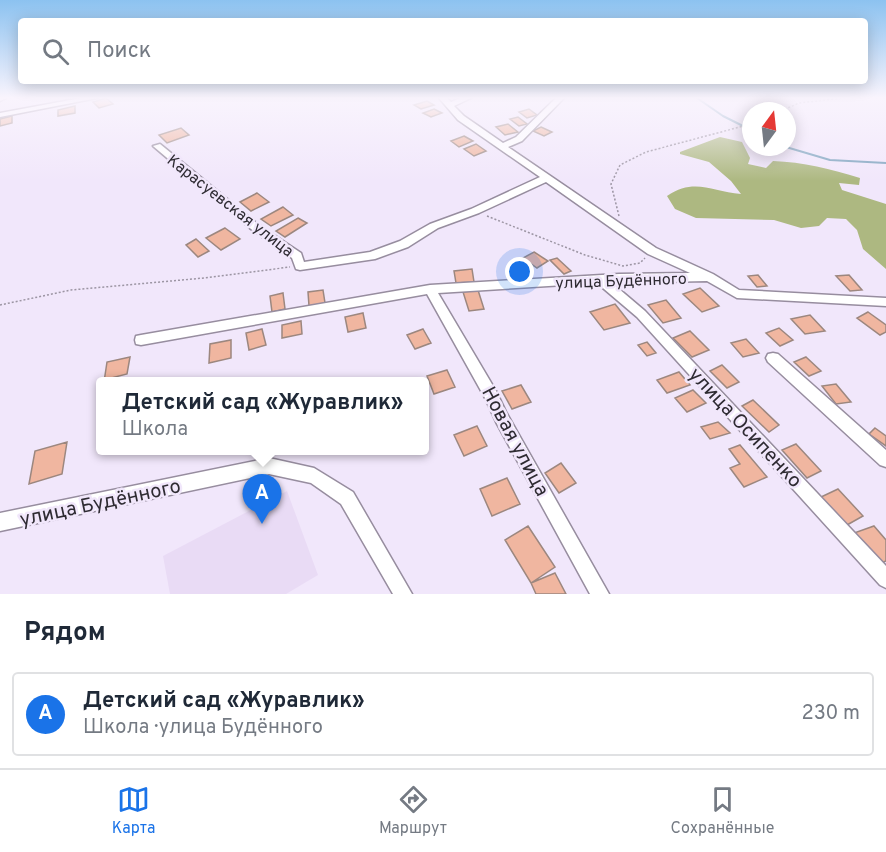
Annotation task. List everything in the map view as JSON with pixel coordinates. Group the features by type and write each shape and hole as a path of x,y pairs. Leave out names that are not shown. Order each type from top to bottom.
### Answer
{"street":[{"path":"473,126 652,251 709,277"},
{"path":"503,146 519,139 532,126"},
{"name":"Карасуевская улица","path":"157,146 255,227 297,256 300,266"},
{"path":"300,266 371,256 404,244 434,226 475,211 546,178"},
{"name":"улица Будённого","path":"141,340 430,289 600,280 709,277 737,294 886,302"},
{"name":"улица Осипенко","path":"600,280 641,314 886,579"},
{"name":"Новая улица","path":"430,289 491,394 501,417 600,594"},
{"path":"772,358 886,460"},
{"name":"улица Будённого","path":"0,522 269,466 315,476 347,498 403,594"}],"path":[{"path":"619,216 611,184 620,165 646,152 742,126"},
{"path":"475,211 585,255 623,266 640,263 652,251"},
{"path":"0,305 71,290 204,278 300,266"}],"shaded area":[{"path":"287,491 318,575 286,594 170,594 163,556"}],"green space":[{"path":"720,137 742,142 742,156 749,156 748,164 766,168 773,161 795,163 860,178 859,185 839,183 842,190 886,204 886,269 863,249 857,230 846,219 827,218 819,226 801,228 774,220 696,218 675,209 667,196 686,187 704,187 741,194 731,181 709,162 680,154 680,152"}],"building":[{"path":"510,126 518,132 505,135 496,127"},
{"path":"541,127 552,132 544,136 533,131"},
{"path":"181,128 189,135 167,143 159,135"},
{"path":"464,136 473,141 459,147 451,141"},
{"path":"476,144 486,151 474,156 464,149"},
{"path":"257,193 269,202 251,211 240,202"},
{"path":"283,207 293,215 271,226 261,219"},
{"path":"298,218 307,223 285,237 276,231"},
{"path":"225,228 240,239 221,250 206,238"},
{"path":"196,239 209,251 198,257 186,245"},
{"path":"534,252 548,261 537,268 523,258"},
{"path":"557,258 571,271 564,274 550,260"},
{"path":"472,269 474,282 456,283 454,271"},
{"path":"758,275 767,286 757,287 748,276"},
{"path":"849,275 862,290 850,291 836,276"},
{"path":"700,288 719,306 702,312 683,294"},
{"path":"323,290 325,303 309,306 308,292"},
{"path":"478,290 484,309 469,311 463,292"},
{"path":"283,293 285,309 272,312 270,296"},
{"path":"666,300 681,318 663,323 648,305"},
{"path":"615,304 630,323 604,330 590,312"},
{"path":"868,312 886,325 886,332 880,335 857,318"},
{"path":"363,313 366,328 348,332 345,317"},
{"path":"810,315 825,331 805,334 791,319"},
{"path":"301,321 302,334 282,338 282,325"},
{"path":"779,328 793,340 780,346 766,333"},
{"path":"262,329 266,345 249,350 246,333"},
{"path":"423,329 431,343 415,349 407,335"},
{"path":"690,331 709,350 692,357 673,338"},
{"path":"746,339 759,353 743,357 731,343"},
{"path":"231,340 231,358 209,363 210,344"},
{"path":"647,342 656,353 647,356 638,345"},
{"path":"130,357 127,374 115,377 105,377 107,362"},
{"path":"806,357 821,371 809,376 794,362"},
{"path":"722,365 739,382 727,388 710,371"},
{"path":"447,370 455,387 434,394 427,376"},
{"path":"679,372 690,385 667,393 657,380"},
{"path":"836,384 851,402 836,404 822,386"},
{"path":"521,385 531,402 512,409 502,391"},
{"path":"693,390 706,403 687,412 675,398"},
{"path":"753,400 779,425 769,432 742,406"},
{"path":"718,422 730,433 710,439 701,427"},
{"path":"477,426 487,446 464,456 454,435"},
{"path":"875,428 886,436 886,446 869,434"},
{"path":"67,442 62,474 29,484 35,451"},
{"path":"796,444 821,471 807,478 782,450"},
{"path":"740,445 767,477 744,487 730,468 740,464 729,449"},
{"path":"561,463 576,483 559,493 545,473"},
{"path":"507,478 520,504 492,516 480,489"},
{"path":"838,489 863,516 847,525 821,497"},
{"path":"528,526 555,567 531,583 505,540"},
{"path":"874,526 886,540 886,561 879,564 854,533"},
{"path":"555,573 566,594 536,594 531,583"}],"waterway":[{"path":"796,150 830,160 886,163"}],"place":[{"name":"Детский сад «Журавлик»","path":"262,524"}]}
